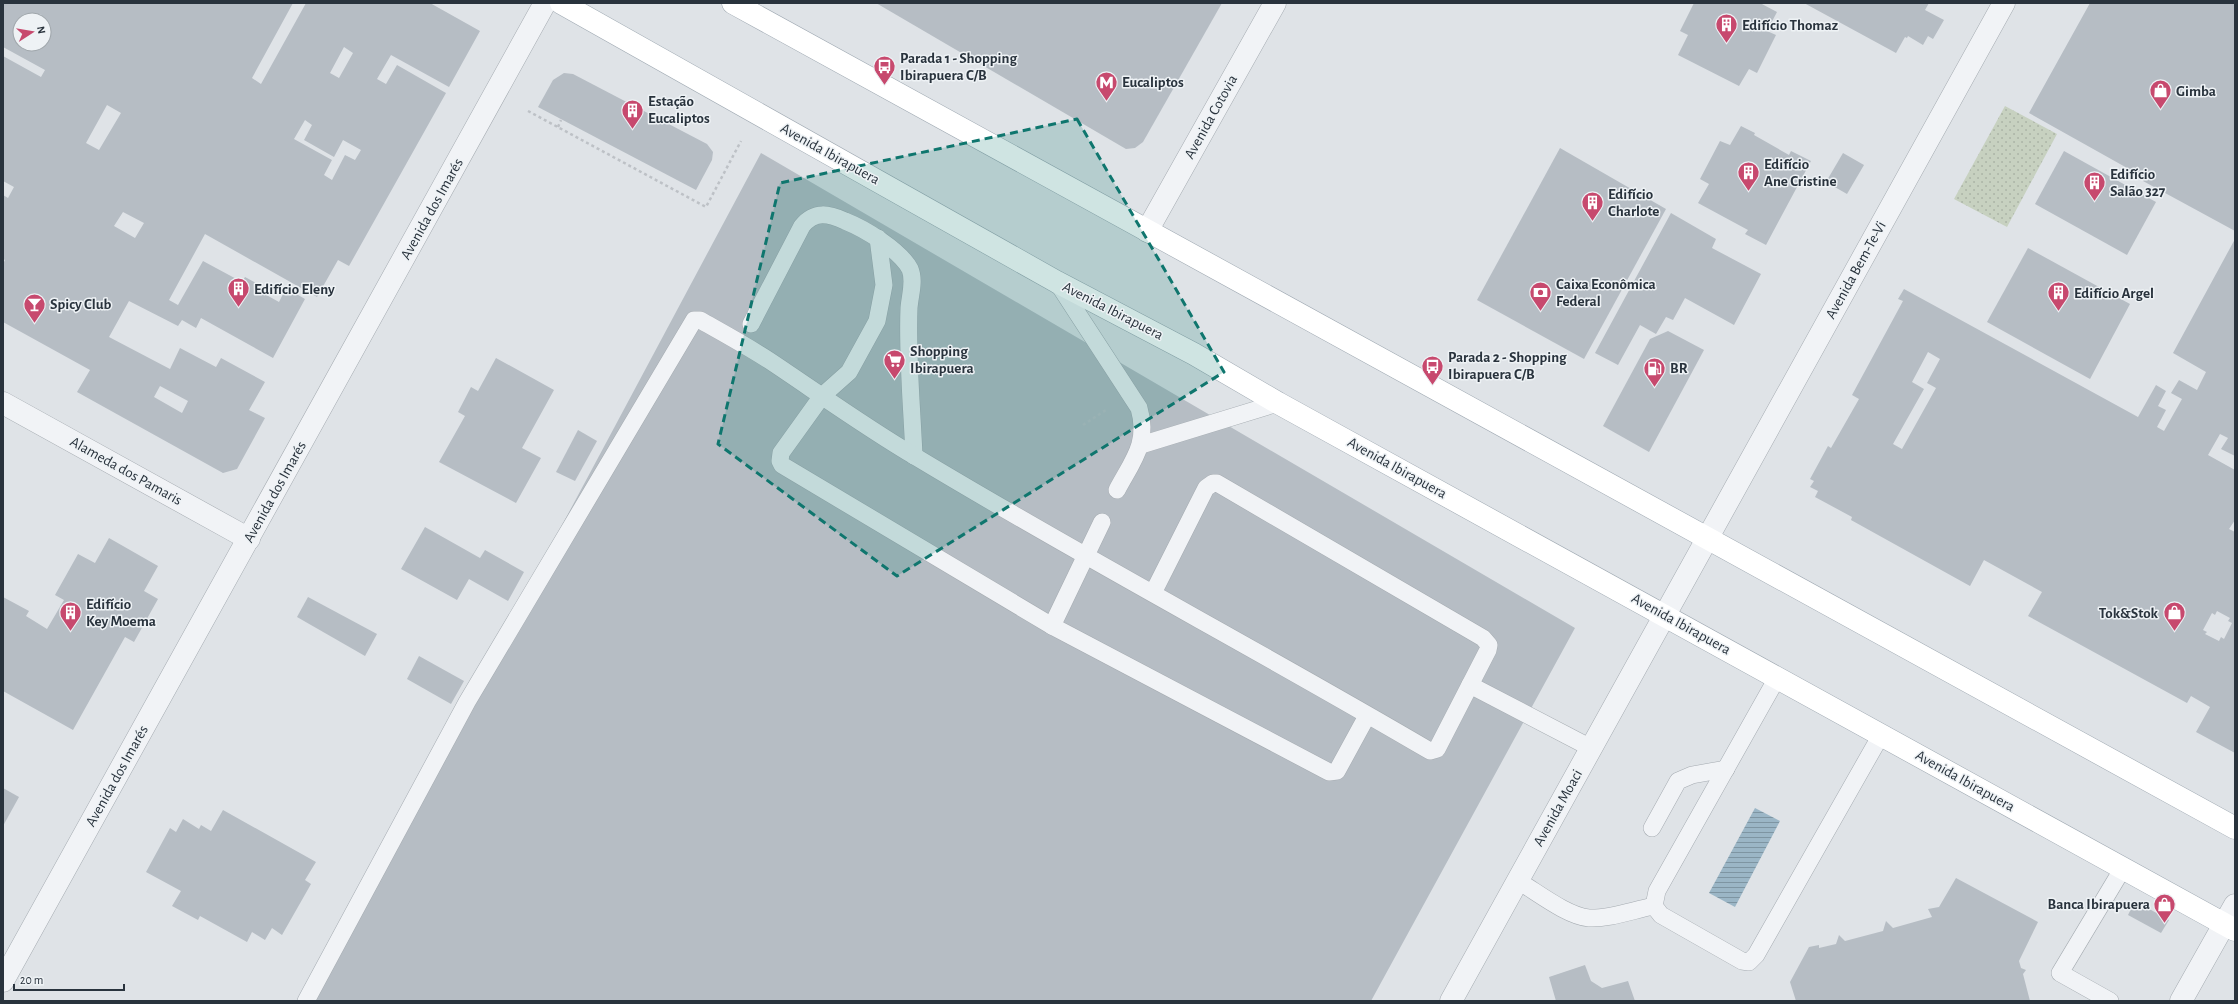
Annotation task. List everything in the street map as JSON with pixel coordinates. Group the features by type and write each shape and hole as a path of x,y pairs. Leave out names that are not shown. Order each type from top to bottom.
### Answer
{"main road":[{"name":"Avenida Ibirapuera","path":"561,3 1057,282 1177,345 1278,403 2230,927"},
{"path":"733,3 2235,828"}],"street":[{"name":"Avenida dos Imarés","path":"3,981 545,3"},
{"name":"Avenida Cotovia","path":"1147,231 1275,3"},
{"name":"Avenida Bem-Te-Vi","path":"1708,538 2004,3"},
{"name":"Alameda dos Pamaris","path":"3,403 249,539"},
{"path":"1665,615 1708,538"},
{"name":"Avenida Moaci","path":"1451,1001 1665,615"},
{"path":"2181,1001 2230,927 2235,905"}],"lane":[{"path":"751,324 802,226 811,217 817,214 828,214 858,226 878,238 907,263 913,278 909,315 914,456"},
{"path":"878,238 884,285 877,321 849,372 822,396 781,453 780,461 782,466 1052,626 1331,773 1337,771 1368,716"},
{"path":"1057,282 1139,408 1144,424 1141,445 1117,490"},
{"path":"306,1001 468,702 690,322 700,320 768,360 914,456 1086,554 1153,593 1368,716 1434,751 1437,749 1488,650 1489,645 1483,638 1217,483 1213,483 1206,488 1153,593"},
{"path":"1141,445 1278,403"},
{"path":"1052,626 1102,522"},
{"path":"1777,678 1657,891 1654,906 1661,915 1742,961 1749,962 1756,955 1881,735"},
{"path":"1470,685 1591,748"},
{"path":"1652,828 1678,781 1692,775 1726,769"},
{"path":"2110,1001 2060,973 2123,868"},
{"path":"1518,881 1567,911 1589,918 1605,917 1654,906"}],"path":[{"path":"528,111 706,207 741,141"},
{"path":"558,127 561,120"}],"highlighted area":[{"path":"1077,119 1224,372 897,576 718,444 780,183"}],"green space":[{"path":"2005,106 2057,134 2007,227 1954,199"}],"water":[{"path":"1755,808 1780,821 1735,907 1709,893"}],"building":[{"path":"3,3 293,3 252,78 261,84 306,3 430,3 480,31 449,87 391,55 377,79 386,84 397,65 446,93 349,266 338,260 317,297 205,234 169,300 178,305 203,261 242,282 245,277 263,287 261,292 279,302 286,288 305,299 273,358 201,318 196,328 182,320 178,326 129,301 109,337 170,369 180,348 216,367 221,358 265,382 249,410 265,418 237,469 223,473 77,392 90,370 3,322 3,264 5,260 3,259 3,195 8,198 14,187 3,181 3,56 41,77 45,70 12,52 52,52 52,12 12,12 12,52 3,47","holes":["344,47 353,53 339,78 330,73","107,105 121,113 99,150 86,143","305,120 312,125 304,140 334,157 343,140 361,150 355,160 345,155 332,180 324,175 332,160 294,139","123,212 144,223 135,238 114,226","160,386 188,401 182,413 154,397"]},
{"name":"Eucaliptos","path":"876,3 1222,3 1143,142 1135,148 1126,149"},
{"name":"Edifício Thomaz","path":"1694,3 1760,3 1777,12 1767,31 1776,35 1757,73 1749,69 1739,86 1678,55 1688,35 1680,31"},
{"path":"1804,3 1929,3 1925,10 1944,20 1933,39 1928,36 1923,45 1908,36 1907,38 1905,37 1896,53"},
{"path":"2090,3 2235,3 2235,231 2143,181 2145,178 2029,113"},
{"name":"Estação Eucaliptos","path":"564,73 573,74 707,144 713,152 712,160 696,190 538,107 553,80"},
{"name":"Edifício Ane Cristine","path":"1741,126 1755,133 1754,135 1789,155 1791,151 1811,161 1766,245 1745,234 1748,230 1698,203 1709,184 1700,179 1720,141 1730,145"},
{"path":"1560,148 1666,209 1584,359 1477,300"},
{"name":"Edifício Salão 327","path":"2064,151 2156,202 2127,255 2035,204"},
{"name":"Shopping Ibirapuera","path":"761,153 1575,628 1371,1001 297,1001 491,658"},
{"path":"1843,153 1864,165 1847,194 1826,182"},
{"path":"1671,213 1716,239 1712,248 1761,274 1734,325 1685,298 1673,320 1666,317 1656,334 1640,325 1618,365 1595,353"},
{"path":"2235,239 2235,456 2221,449 2228,438 2220,434 2208,455 2235,470 2235,520 2229,529 2235,532 2235,753 2196,732 2210,707 2191,696 2187,703 2028,616 2042,592 1984,560 1970,586 1851,520 1852,517 1815,497 1818,491 1810,487 1814,481 1810,479 1828,446 1831,448 1859,399 1852,395 1903,301 1898,299 1904,289 2138,417 2156,385 2166,391 2158,406 2166,410 2157,427 2164,431 2182,399 2171,393 2179,380 2197,390 2206,372 2173,353","holes":["1928,352 1940,359 1927,383 1936,388 1902,449 1893,444 1924,389 1912,382","2217,611 2230,618 2228,621 2232,623 2224,639 2221,637 2219,641 2205,634 2207,632 2203,630 2212,613 2215,615"]},
{"name":"Edifício Argel","path":"2028,248 2130,304 2090,379 1987,322"},
{"name":"BR","path":"1668,331 1704,350 1649,452 1603,426 1650,339"},
{"path":"496,358 554,390 522,448 541,458 516,503 439,462 465,416 458,412 471,387 478,391"},
{"path":"578,430 597,441 575,481 556,472"},
{"path":"425,527 480,558 485,550 524,572 508,601 469,579 457,600 401,569"},
{"name":"Edifício Key Moema","path":"109,538 158,566 144,591 158,599 134,642 125,637 73,730 3,691 3,597 29,611 26,616 47,629 64,600 55,595 78,554 95,563"},
{"path":"308,597 377,634 365,656 297,617"},
{"path":"419,656 464,681 451,704 407,679"},
{"path":"3,788 19,797 3,826"},
{"path":"223,810 316,862 305,880 311,884 282,935 272,928 265,940 252,932 247,942 200,916 198,920 172,906 181,891 146,872 170,828 176,832 183,819 199,829 201,825 211,831"},
{"path":"1956,878 2038,922 2019,961 2021,968 2026,970 2023,974 2030,1001 1796,1001 1790,982 1809,947 1819,945 1819,948 1836,944 1839,935 1845,941 1883,931 1886,921 1893,928 1932,917 1928,909 1939,907"},
{"path":"2135,901 2169,920 2161,933 2128,915"},
{"path":"1585,965 1591,981 1602,988 1628,981 1635,1001 1556,1001 1549,977"}],"place":[{"name":"Edifício Thomaz","path":"1727,44"},
{"name":"Parada 1 - Shopping Ibirapuera C/B","path":"885,86"},
{"name":"Eucaliptos","path":"1106,102"},
{"name":"Gimba","path":"2161,110"},
{"name":"Estação Eucaliptos","path":"632,130"},
{"name":"Edifício Ane Cristine","path":"1749,192"},
{"name":"Edifício Salão 327","path":"2095,202"},
{"name":"Edifício Charlote","path":"1593,222"},
{"name":"Edifício Eleny","path":"238,308"},
{"name":"Caixa Econômica Federal","path":"1540,312"},
{"name":"Edifício Argel","path":"2059,312"},
{"name":"Spicy Club","path":"35,324"},
{"name":"Shopping Ibirapuera","path":"895,380"},
{"name":"Parada 2 - Shopping Ibirapuera C/B","path":"1432,386"},
{"name":"BR","path":"1654,388"},
{"name":"Edifício Key Moema","path":"71,632"},
{"name":"Tok&Stok","path":"2174,632"},
{"name":"Banca Ibirapuera","path":"2165,924"}]}
